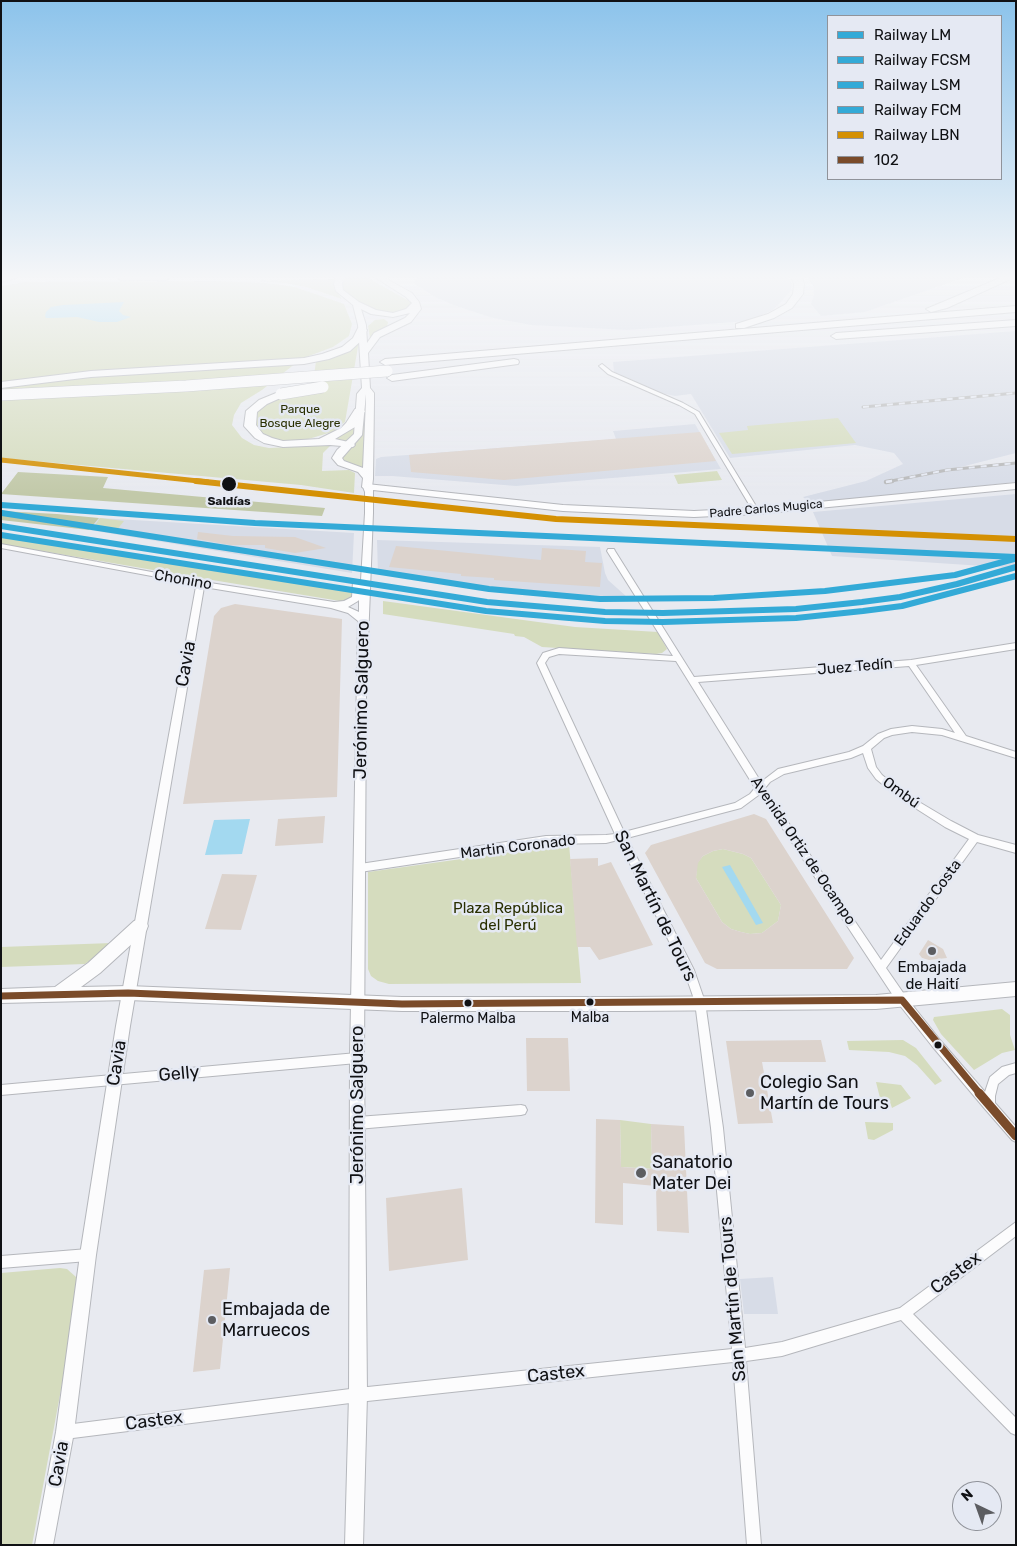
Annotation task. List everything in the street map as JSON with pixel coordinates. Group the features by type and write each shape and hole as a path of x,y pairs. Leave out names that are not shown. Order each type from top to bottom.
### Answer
{"highway":[{"path":"6,385 91,374 310,360 343,350"},
{"path":"6,385 388,370 567,350"},
{"path":"1,394 186,386 642,350"},
{"path":"349,445 330,442 287,444 271,442 260,436 252,428 250,417 254,408 280,394 388,370"},
{"path":"309,444 328,439 344,430 351,425 359,411"}],"main road":[{"name":"Jerónimo Salguero","path":"365,351 366,388 370,393 368,483"},
{"name":"Jerónimo Salguero","path":"349,465 341,463 337,458 340,452 358,435 361,394 366,388"},
{"path":"349,445 363,450 369,455 364,460 349,465"},
{"path":"349,465 361,470 368,483"},
{"path":"58,995 94,968 140,926"},
{"path":"1,996 128,993 359,1003 700,1002 902,1000 1016,990"}],"street":[{"path":"602,366 610,373 681,404 696,413 756,511"},
{"name":"Padre Carlos Mugica","path":"368,483 481,500 592,511 694,514 756,511 1016,486"},
{"name":"Jerónimo Salguero","path":"332,605 346,604 358,595 362,500 363,492 368,483"},
{"name":"Jerónimo Salguero","path":"354,1545 358,1394 356,1058 359,1003 363,620 368,483"},
{"name":"Chonino","path":"1,546 200,583 332,605 351,611 363,620"},
{"name":"Avenida Ortiz de Ocampo","path":"611,551 760,788 902,1000 936,1043 1016,1136"},
{"name":"Cavia","path":"44,1545 65,1432 88,1255 128,993 200,583"},
{"name":"Juez Tedín","path":"693,680 911,663 1016,646"},
{"name":"San Martín de Tours","path":"679,659 559,651 546,655 541,661 622,836 690,973 700,1002 717,1128 739,1355 754,1545"},
{"path":"911,663 962,738"},
{"path":"866,748 882,736 901,730 922,729 962,738 1016,755"},
{"name":"Martin Coronado","path":"360,868 540,841 622,836 738,806 750,799 771,776 785,769 851,755 866,748"},
{"name":"Ombú","path":"866,748 872,768 887,784 926,811 975,838 1016,849"},
{"name":"Eduardo Costa","path":"881,968 975,838"},
{"name":"Gelly","path":"1,1090 356,1058"},
{"path":"989,1105 989,1096 994,1081 1006,1071 1016,1068"},
{"path":"356,1122 521,1110"},
{"name":"Castex","path":"65,1432 358,1394 782,1349 903,1313 1016,1228"},
{"path":"1,1262 88,1255"},
{"path":"903,1313 1016,1428"}],"shaded area":[{"path":"767,350 1016,350 1016,453 957,468 1016,462 1016,482 812,504 803,497 866,481 903,464 894,453 855,445 730,458 691,394 675,396 661,393 614,372 613,362"},
{"path":"695,424 721,469 516,486 375,476 376,459 381,457 616,439 613,431"},
{"path":"1016,494 1016,571 998,567 832,556 813,512"},
{"path":"99,518 354,533 352,573 89,530"},
{"path":"377,540 600,547 608,580 627,597 522,593 378,574"},
{"path":"773,1277 778,1314 744,1314 740,1279"}],"green space":[{"path":"1,350 325,350 301,359 262,390 241,403 234,415 232,425 242,438 254,445 269,448 331,445 323,453 322,471 349,470 355,473 354,493 301,485 1,458"},
{"name":"Parque Bosque Alegre","path":"339,350 357,350 345,422 332,432 305,440 281,441 265,437 254,423 258,409 270,401 285,395 312,390 316,361"},
{"path":"366,388 366,476 339,461 348,445 317,442 351,425"},
{"path":"838,418 856,443 732,454 719,433 748,430 747,426"},
{"path":"717,471 722,480 678,484 674,475"},
{"path":"18,472 108,477 103,488 325,508 322,516 1,494"},
{"path":"1,511 99,518 89,530 1,520"},
{"path":"100,518 124,521 116,531 93,528"},
{"path":"1,536 352,591 353,594 350,599 340,601 194,577 1,544"},
{"path":"383,601 575,627 658,632 667,649 662,653 656,654 542,647 514,634 383,614"},
{"name":"Plaza República del Perú","path":"569,844 581,983 389,984 378,981 371,976 368,969 368,872"},
{"path":"723,849 751,858 781,905 778,921 762,933 750,934 741,932 731,929 722,922 696,878 697,863 703,856"},
{"path":"112,943 85,964 1,967 1,947"},
{"path":"1002,1009 1010,1015 1010,1035 1015,1050 1002,1053 974,1070 941,1034 933,1020 934,1017"},
{"path":"903,1040 916,1048 942,1081 935,1085 917,1065 905,1056 889,1052 849,1050 847,1041"},
{"path":"876,1082 901,1085 911,1098 892,1108 890,1102 881,1102"},
{"path":"620,1120 651,1124 652,1159 655,1169 621,1167"},
{"path":"865,1122 893,1123 893,1130 874,1140 868,1139"},
{"path":"67,1269 76,1277 79,1293 32,1545 1,1545 1,1273"}],"water":[{"path":"250,819 242,854 205,855 214,820"},
{"path":"730,865 763,923 756,925 722,867"}],"building":[{"path":"700,432 716,461 504,480 411,472 409,455"},
{"path":"198,532 233,536 295,537 326,548 295,553 265,548 265,545 230,545 197,539"},
{"path":"396,546 541,560 542,548 586,551 585,562 602,563 600,587 494,580 494,578 389,567"},
{"path":"235,604 342,619 337,797 183,804 214,616 221,608"},
{"path":"754,814 766,819 854,958 847,969 717,969 705,963 645,853 651,845","holes":["723,849 751,858 781,905 778,921 762,933 750,934 741,932 731,929 722,922 696,878 698,863 703,856"]},
{"path":"325,816 323,843 275,846 278,819"},
{"path":"598,858 598,866 611,862 653,945 599,960 590,947 577,947 570,859"},
{"path":"222,874 257,875 241,930 205,929"},
{"name":"Embajada de Haití","path":"928,940 943,949 947,958 929,960 922,958 919,954"},
{"path":"526,1038 568,1038 570,1091 527,1091"},
{"name":"Colegio San Martín de Tours","path":"821,1040 826,1062 762,1062 773,1123 738,1124 726,1041"},
{"name":"Sanatorio Mater Dei","path":"596,1119 620,1120 621,1167 652,1169 651,1124 684,1126 689,1233 657,1231 656,1186 623,1183 623,1225 595,1223"},
{"path":"462,1188 468,1260 389,1271 386,1198"},
{"name":"Embajada de Marruecos","path":"230,1268 220,1369 193,1372 204,1270"}],"railway":[{"path":"863,407 1016,393"},
{"path":"892,481 886,482 947,470 1016,463"}],"rail line":[{"name":"LBN","path":"1,460 556,519 1016,539"},
{"name":"LM","path":"1,505 255,523 1016,557"},
{"name":"FCM","path":"2,513 489,589 600,599 714,598 825,591 955,575 1014,559"},
{"name":"FCSM","path":"1,526 487,602 605,612 663,613 796,609 862,602 900,597 957,584 1016,567"},
{"name":"LSM","path":"1,535 486,611 605,621 663,622 796,618 863,611 902,606 1016,576"}],"transit line":[{"name":"102","path":"1,996 128,993 402,1004 902,1000 936,1043 1016,1136"}],"place":[{"name":"Saldías","path":"229,484"},
{"name":"Embajada de Haití","path":"932,951"},
{"name":"Malba","path":"590,1002"},
{"name":"Palermo Malba","path":"468,1003"},
{"name":"Colegio San Martín de Tours","path":"750,1093"},
{"name":"Sanatorio Mater Dei","path":"641,1173"},
{"name":"Embajada de Marruecos","path":"212,1320"}]}
